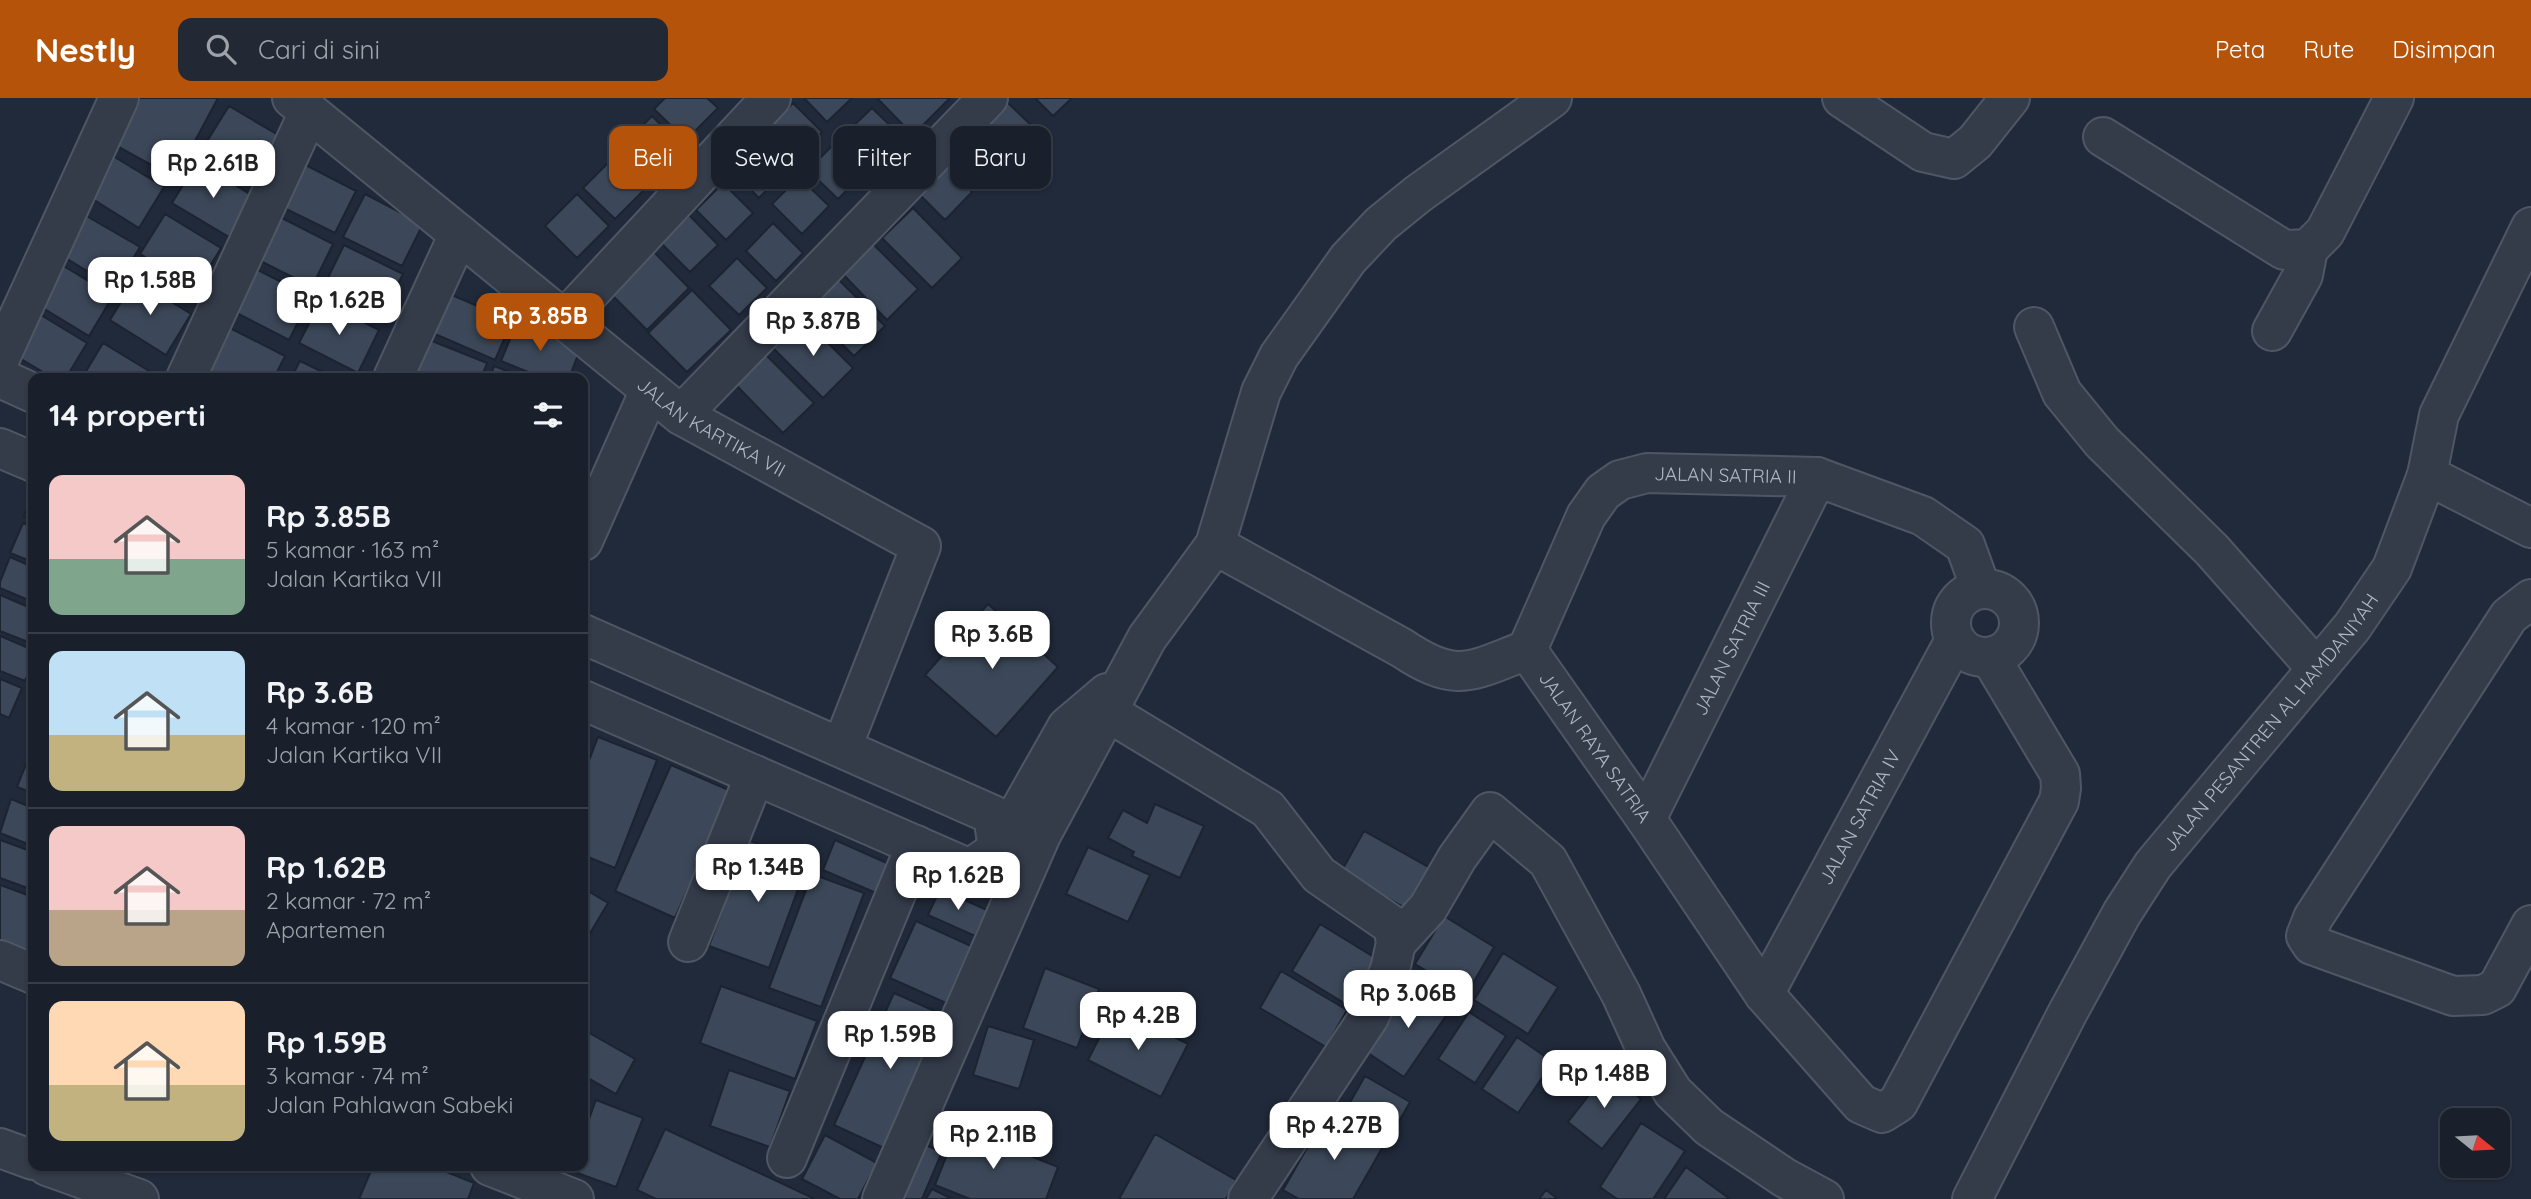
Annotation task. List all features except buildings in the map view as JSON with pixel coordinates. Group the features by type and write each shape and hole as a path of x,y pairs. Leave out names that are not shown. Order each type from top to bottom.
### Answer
{"street":[{"path":"0,358 119,98"},
{"path":"564,320 771,98"},
{"path":"681,415 988,98"},
{"path":"588,709 755,775 970,869 1013,856 1041,835 1147,638 1215,545 1261,392 1279,356 1348,259 1381,224 1418,194 1552,98"},
{"path":"1842,98 1923,152 1954,159 1975,142 2010,98"},
{"path":"2272,331 2303,275 2308,249 2325,232 2385,101"},
{"path":"188,373 300,105"},
{"name":"JALAN KARTIKA VII","path":"300,105 681,415 920,546 842,747"},
{"path":"2104,137 2284,250 2308,249"},
{"name":"JALAN PESANTREN AL HAMDANIYAH","path":"1972,1199 2068,1012 2122,913 2153,865 2352,627 2392,568 2427,475 2439,415 2531,227"},
{"path":"395,373 459,234"},
{"path":"2034,327 2062,393 2102,442 2212,550 2317,669"},
{"path":"0,378 28,391"},
{"path":"588,530 650,390"},
{"name":"JALAN SATRIA II","path":"1527,650 1586,516 1603,492 1620,480 1647,473 1817,477 1923,516 1965,545 1981,589"},
{"path":"2427,475 2531,528"},
{"name":"JALAN SATRIA III","path":"1646,819 1817,477"},
{"path":"1215,545 1402,648 1427,665 1443,671 1461,671 1491,665 1527,650"},
{"path":"1994,589 2006,595 2015,605 2020,618 2019,632 2013,644 2002,653 1990,657 1976,657 1964,651 1955,640 1951,627 1952,614 1958,602 1968,593 1994,589"},
{"path":"2531,599 2509,616 2313,918 2306,936 2312,945 2453,996 2483,995 2497,988 2531,925"},
{"path":"588,636 993,815 1013,856"},
{"name":"JALAN SATRIA IV","path":"1764,994 1955,640"},
{"name":"JALAN RAYA SATRIA","path":"1527,650 1646,819 1764,994 1861,1104 1882,1113 1898,1103 2059,801 2062,788 2060,774 1990,657"},
{"path":"882,1199 1013,856 1067,727 1125,677"},
{"path":"1106,711 1268,809 1319,875 1394,926 1396,943 1390,970 1368,1017 1248,1199"},
{"path":"688,942 755,775"},
{"path":"1396,943 1427,908 1457,858 1490,812 1548,861 1621,994 1646,1049 1673,1092 1709,1127 1785,1178 1824,1199"},
{"path":"787,1158 916,845"},
{"path":"0,960 28,972"},
{"path":"0,1148 28,1158"},
{"path":"61,1171 139,1199"},
{"path":"504,1171 575,1199"}]}
